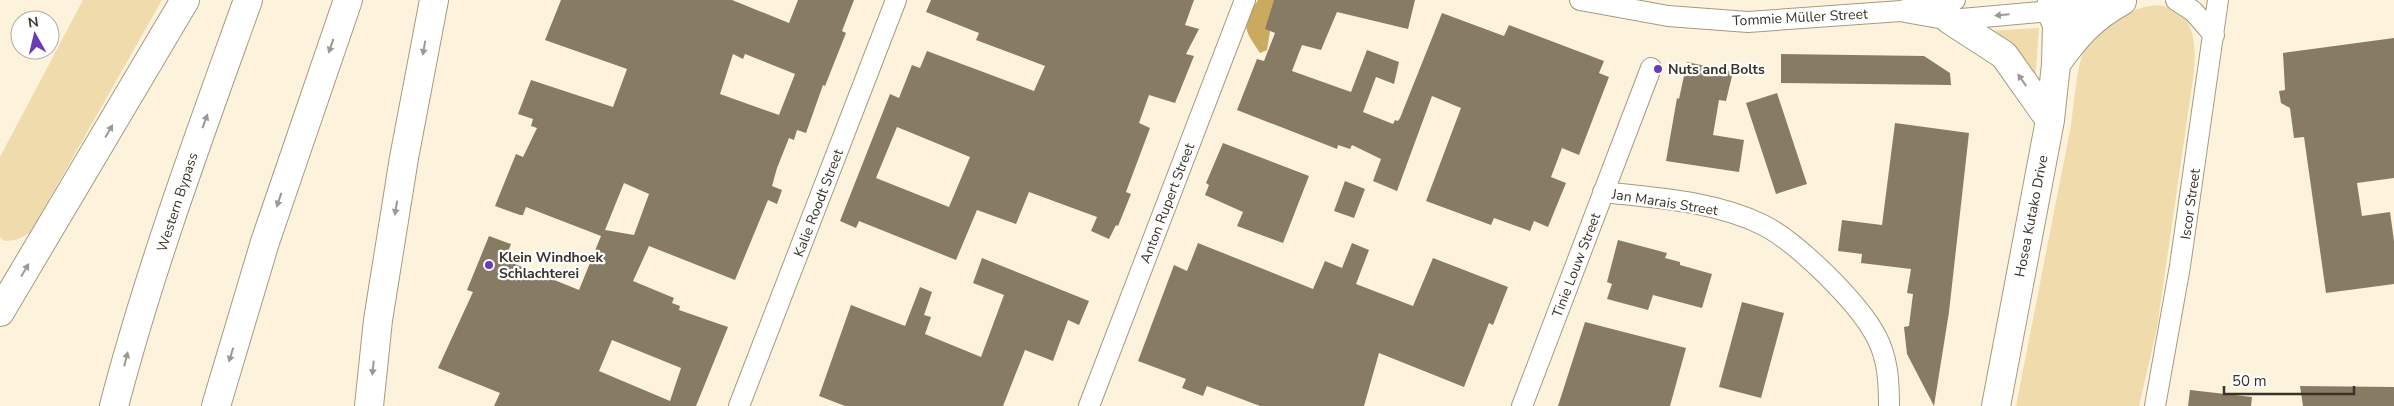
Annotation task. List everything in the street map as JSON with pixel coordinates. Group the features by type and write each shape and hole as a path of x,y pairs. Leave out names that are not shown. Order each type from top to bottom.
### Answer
{"main road":[{"path":"0,312 185,0"},
{"name":"Western Bypass","path":"114,406 135,329 199,137 248,0"},
{"path":"216,406 265,242 348,0"},
{"path":"370,406 380,310 406,148 434,0"},
{"path":"2056,64 2078,34 2101,12 2127,1"},
{"name":"Hosea Kutako Drive","path":"1996,406 2050,120 2060,9"},
{"path":"1953,10 2004,55 2050,120"}],"street":[{"name":"Kalie Roodt Street","path":"739,406 896,0"},
{"name":"Anton Rupert Street","path":"1089,406 1245,0"},
{"name":"Tommie Müller Street","path":"1580,0 1604,6 1668,16 1748,22 1901,11 2060,9 2127,1"},
{"path":"2176,0 2194,12 2214,35"},
{"name":"Iscor Street","path":"2154,406 2180,266 2218,0"},
{"name":"Tinie Louw Street","path":"1522,406 1651,68"},
{"name":"Jan Marais Street","path":"1603,192 1712,207 1763,225 1809,257 1846,297 1876,336 1888,371 1889,406"}],"shaded area":[{"path":"83,0 162,0 30,233 16,240 4,241 0,237 0,157 51,60 60,60 60,44"},
{"path":"1258,0 1275,0 1267,50 1260,53 1250,38 1246,26 1249,15"},
{"path":"2158,5 2171,8 2180,13 2187,21 2194,39 2195,61 2157,328 2139,406 2016,406 2084,49 2094,34 2110,21 2129,12"},
{"path":"2039,28 2035,81 1987,31"}],"building":[{"path":"561,0 732,0 789,23 798,0 854,0 842,31 846,33 825,86 823,85 806,133 797,130 794,140 789,138 777,168 772,186 782,190 777,204 768,200 735,280 649,246 633,281 674,298 672,303 680,306 679,310 728,327 696,406 494,406 500,393 438,368 473,292 467,290 489,236 511,244 505,260 579,290 601,236 526,207 523,215 520,215 495,206 516,154 523,157 537,128 531,126 533,119 518,114 531,80 613,107 627,69 545,40","holes":["733,54 743,59 745,54 795,74 779,115 720,94","624,183 649,194 634,235 605,230","612,340 681,368 670,401 599,371"]},
{"path":"931,0 1194,0 1185,25 1199,29 1186,54 1194,56 1175,103 1149,95 1139,123 1150,128 1126,192 1131,194 1118,226 1116,225 1109,239 1091,231 1097,217 1029,192 1016,224 977,210 956,260 859,221 856,228 840,221 890,94 899,98 912,65 920,68 927,51 1034,91 1045,66 976,40 979,33 926,12","holes":["897,127 970,157 949,207 876,178"]},
{"path":"1274,0 1415,0 1408,29 1337,12 1321,50 1302,45 1292,71 1351,92 1367,50 1399,62 1394,84 1376,77 1363,112 1393,124 1395,120 1398,121 1400,118 1442,13 1504,36 1509,25 1604,61 1599,73 1609,77 1579,155 1562,148 1551,177 1566,183 1548,227 1534,221 1530,231 1494,218 1491,225 1426,201 1461,108 1432,96 1397,191 1373,181 1381,159 1352,145 1350,149 1338,145 1337,149 1237,110 1257,59 1264,61 1275,33 1265,29"},
{"path":"2394,38 2394,178 2357,183 2362,216 2390,212 2394,241 2394,284 2326,293 2304,137 2294,138 2290,108 2281,103 2279,91 2285,90 2283,53"},
{"path":"1781,54 1924,56 1950,73 1951,85 1781,83"},
{"path":"1687,62 1733,72 1726,101 1719,100 1713,135 1744,140 1739,172 1666,161 1677,98 1679,99"},
{"path":"1777,93 1807,184 1776,194 1746,103"},
{"path":"1895,123 1969,133 1949,312 1934,406 1907,354 1904,327 1909,326 1913,294 1907,293 1911,269 1861,263 1862,254 1838,251 1842,220 1882,225"},
{"path":"1223,143 1309,176 1283,243 1237,226 1243,212 1205,195 1209,185 1206,183"},
{"path":"1345,181 1365,189 1354,218 1334,211"},
{"path":"1618,240 1667,253 1665,258 1680,262 1680,265 1712,274 1702,308 1653,295 1648,310 1607,299 1612,284 1607,282"},
{"path":"1198,243 1313,289 1325,261 1342,268 1352,243 1369,250 1356,284 1413,306 1433,258 1508,287 1493,325 1489,323 1464,387 1379,353 1364,406 1260,406 1207,386 1203,396 1182,388 1186,379 1138,361 1174,265 1187,271"},
{"path":"982,258 1089,301 1079,325 1068,320 1053,361 1025,350 1003,406 845,406 819,396 851,305 905,326 920,287 932,292 924,315 931,317 925,334 981,357 1004,295 973,283"},
{"path":"1742,302 1784,313 1761,398 1719,387"},
{"path":"1585,322 1686,348 1670,406 1558,406"},
{"path":"2300,386 2394,387 2394,406 2303,406"},
{"path":"2190,390 2252,397 2251,406 2188,406"}],"place":[{"name":"Nuts and Bolts","path":"1658,69"},
{"name":"Klein Windhoek Schlachterei","path":"489,265"}]}
